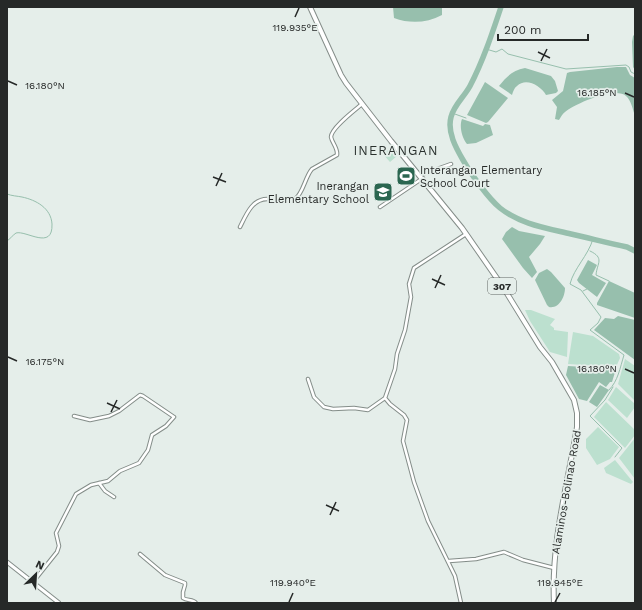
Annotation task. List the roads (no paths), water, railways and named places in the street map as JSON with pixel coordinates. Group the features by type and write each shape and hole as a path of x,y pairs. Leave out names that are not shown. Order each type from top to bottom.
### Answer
{"main road":[{"name":"Alaminos-Bolinao Road","path":"310,7 341,75 391,141 422,177 467,234 540,347 552,362 576,406 577,427 560,519 554,568 554,603"}],"street":[{"path":"240,227 250,209 258,201 266,199 291,201 297,198 309,172 337,155 332,138 333,130 362,104"},
{"path":"380,208 422,177 451,164"},
{"path":"308,379 314,396 324,407 333,409 354,408 368,410 385,398 395,369 397,354 405,330 411,297 409,284 412,271 414,268 467,234"},
{"path":"33,582 57,552 59,546 56,533 74,495 87,487 108,481 120,471 140,463 148,450 152,435 166,426 174,417 141,395 136,397 120,411 111,415 90,420 74,416"},
{"path":"385,398 404,415 407,420 403,441 414,482 428,520 455,576 461,603"},
{"path":"99,483 104,490 114,497"},
{"path":"448,560 476,559 504,552 523,560 554,568"},
{"path":"140,554 166,576 184,583 183,598 196,603"},
{"path":"7,562 59,603"}],"waterway":[{"path":"501,7 475,77 468,90 454,109 451,117 451,134 460,155 470,172 495,204 516,218 552,230 627,247 635,251"},
{"path":"486,49 496,52 502,49 508,54 566,69 626,65 629,67 631,72 635,74"},
{"path":"452,113 466,118"},
{"path":"7,194 27,198 42,206 49,213 52,224 51,232 44,238 16,233 7,241"},
{"path":"593,239 570,284 581,290 601,317 598,323 590,330 624,355 617,378 609,390"},
{"path":"590,251 599,259 596,275 609,281"},
{"path":"583,291 587,289"},
{"path":"613,387 605,400 590,416 622,448 615,457"}],"place":[{"name":"Interangan Elementary School Court","path":"406,176"},
{"name":"Inerangan Elementary School","path":"383,192"}],"district":[{"name":"INERANGAN","path":"396,150"}]}
